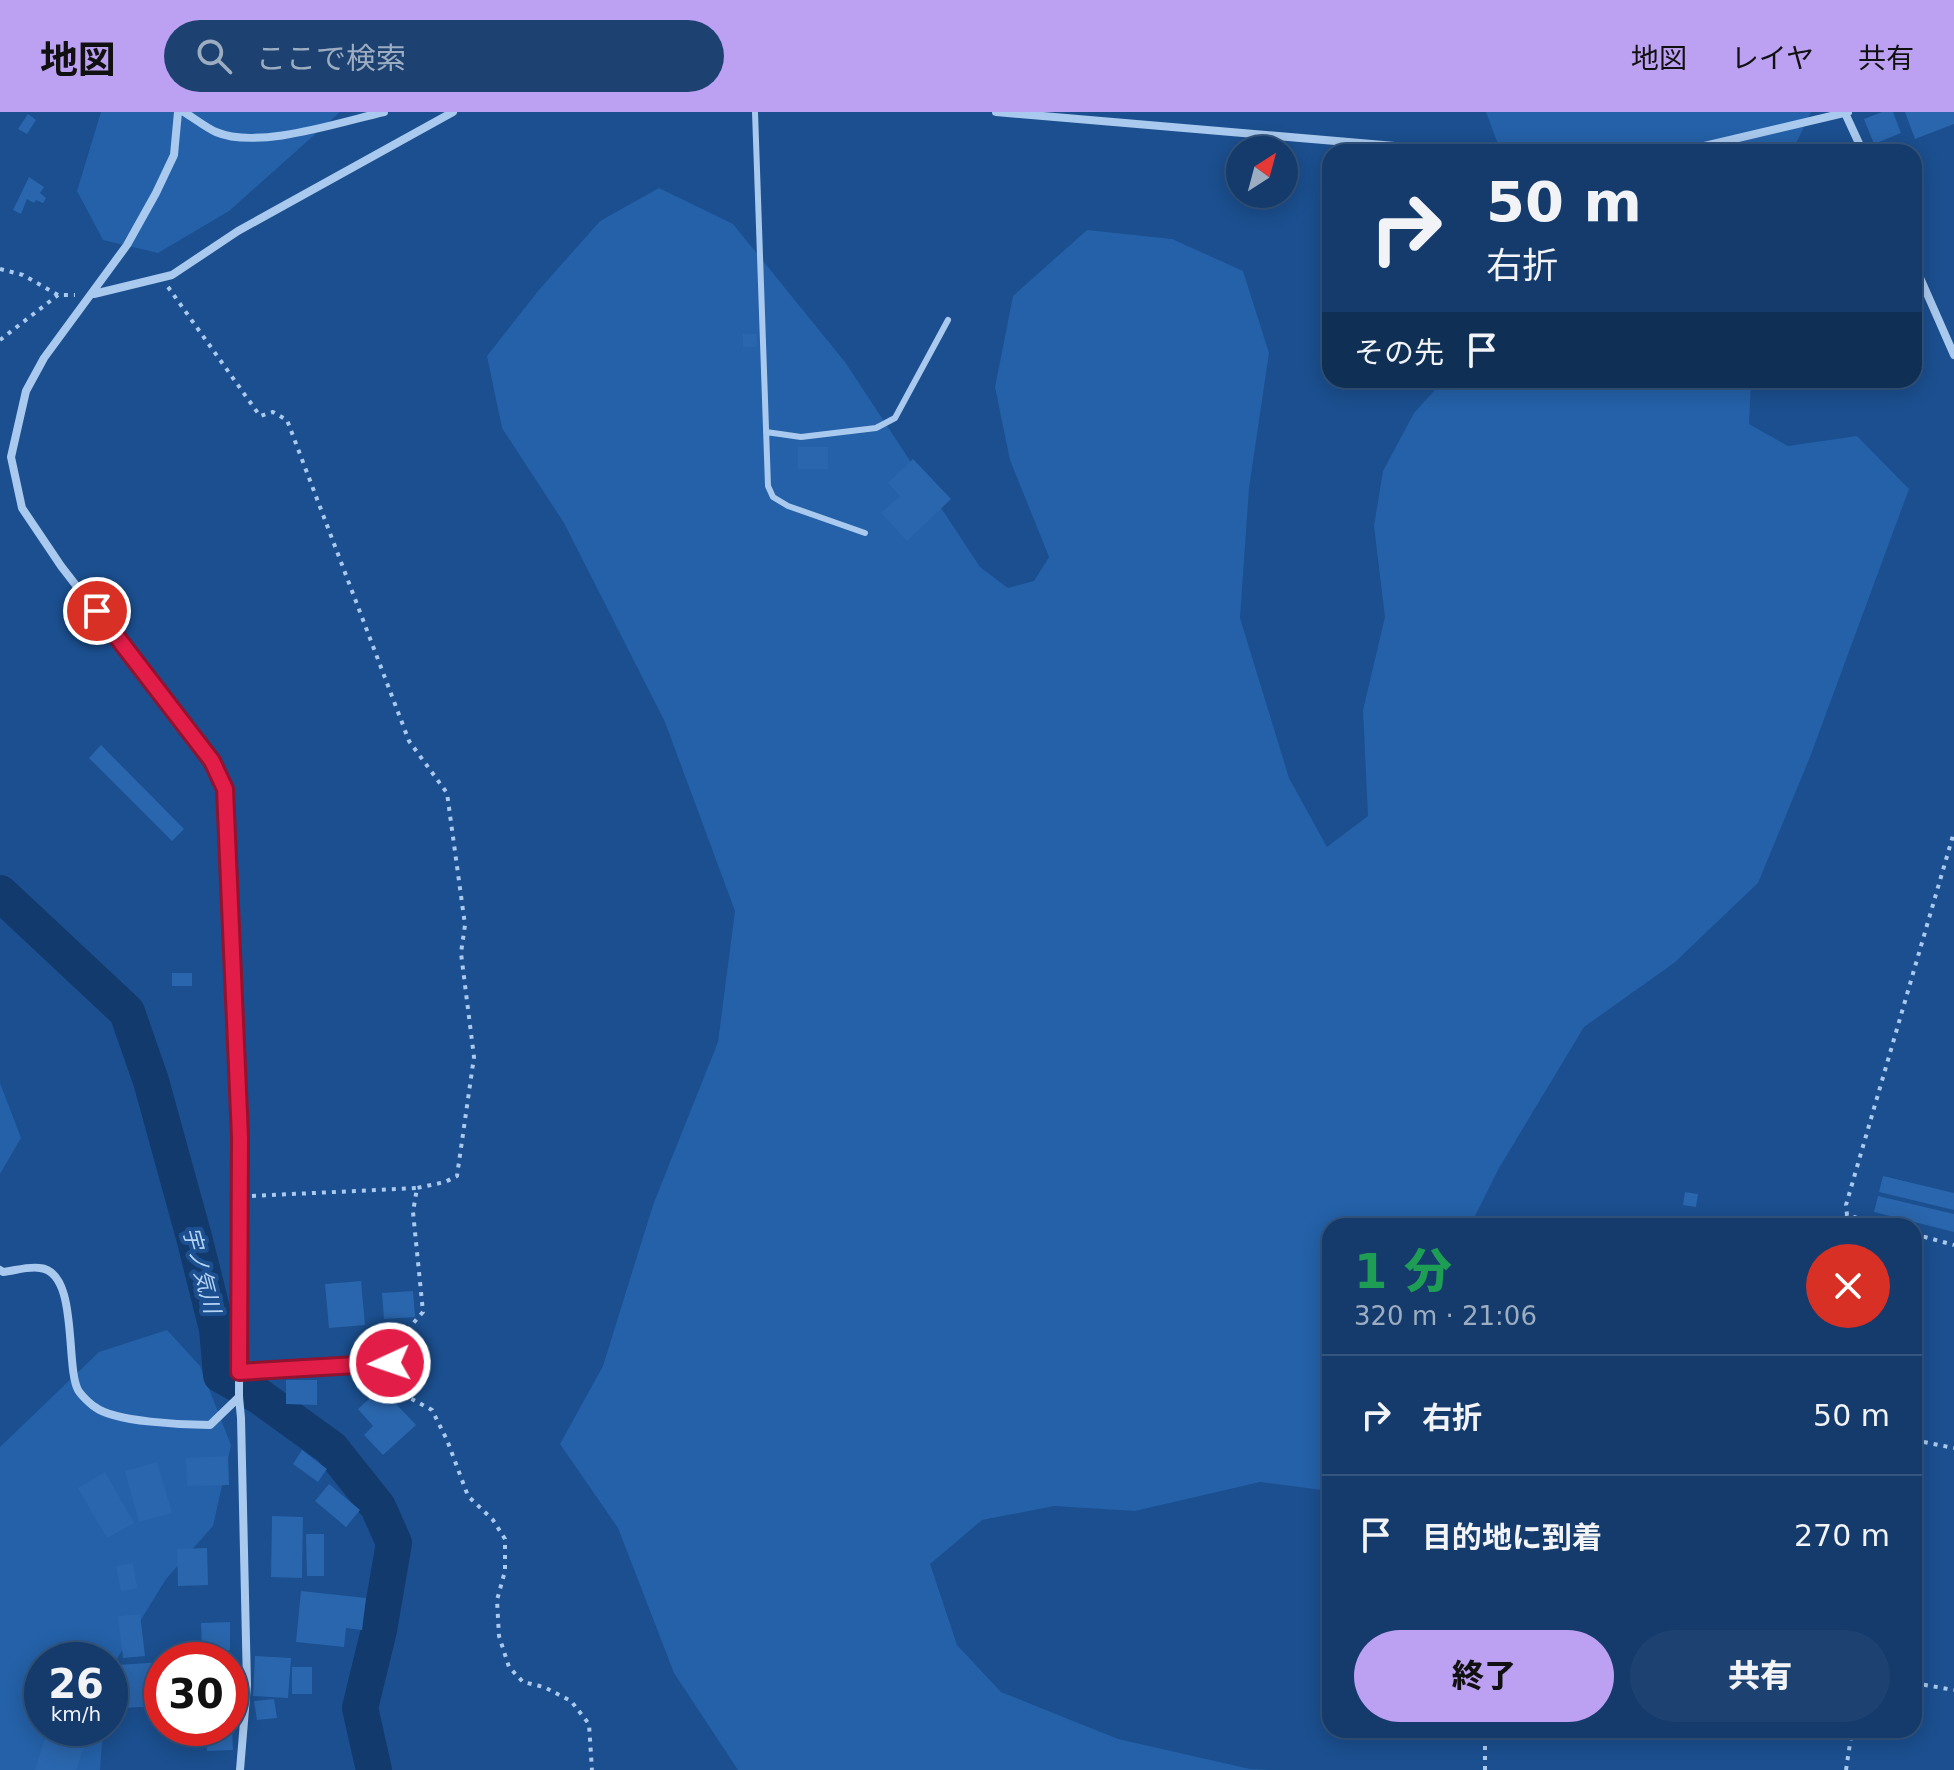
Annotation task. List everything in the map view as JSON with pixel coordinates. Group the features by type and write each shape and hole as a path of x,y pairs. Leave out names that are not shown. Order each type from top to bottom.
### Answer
{"street":[{"path":"240,1770 247,1685 239,1397 240,1137 225,789 212,761 61,566 22,508 11,457 26,391 44,358 127,245 174,155 181,112 217,132 244,139 294,133 384,112"},
{"path":"93,294 172,275 238,231 453,112"},
{"path":"996,112 1371,144"},
{"path":"1713,144 1847,112 1860,144"},
{"path":"1922,282 1954,355"},
{"path":"0,1270 39,1267 50,1271 63,1290 77,1390 97,1410 135,1419 210,1425 239,1397"},
{"path":"239,1372 390,1363"}],"lane":[{"path":"755,112 768,486 773,497 788,506 865,533"},
{"path":"766,432 801,437 876,428 895,418 948,320"}],"path":[{"path":"0,269 23,275 58,295 93,294"},
{"path":"161,277 260,416 273,412 287,420 409,741 447,793 465,925 461,953 474,1057 457,1176 417,1188 240,1197"},
{"path":"0,340 58,295"},
{"path":"1846,1218 1846,1205 1883,1070 1954,832"},
{"path":"417,1188 413,1212 423,1312 410,1327 390,1363 392,1376 410,1398 432,1410 468,1496 493,1520 505,1539 505,1571 497,1600 499,1636 509,1667 523,1682 544,1687 571,1701 589,1724 592,1770"},
{"path":"1847,1215 1858,1218"},
{"path":"1922,1236 1954,1245"},
{"path":"1922,1442 1954,1448"},
{"path":"1922,1684 1954,1690"},
{"path":"1846,1770 1851,1738"},
{"path":"1485,1739 1485,1770"}],"shaded area":[{"path":"101,112 340,112 229,211 158,253 103,240 77,191"},
{"path":"1486,112 1811,112 1796,144 1498,144"},
{"path":"659,188 733,224 845,362 980,567 1008,588 1034,581 1049,557 1010,460 995,387 1013,296 1087,230 1172,239 1243,271 1269,353 1249,488 1240,618 1289,778 1327,847 1368,816 1363,710 1385,617 1374,526 1383,471 1414,413 1437,388 1751,388 1749,424 1788,446 1857,436 1909,489 1810,757 1758,883 1674,963 1584,1027 1499,1168 1474,1218 1322,1218 1322,1490 1260,1482 1135,1511 1054,1506 982,1520 930,1564 957,1645 1001,1692 1118,1739 1250,1769 1272,1770 738,1770 674,1673 618,1528 560,1444 603,1366 653,1205 718,1042 735,911 665,722 564,523 502,428 487,356 538,291 600,221"},
{"path":"0,1083 21,1138 0,1174"},
{"path":"167,1330 200,1366 231,1445 213,1526 166,1579 127,1642 24,1642 24,1746 102,1746 100,1770 0,1770 0,1447 99,1352"}],"building":[{"path":"1882,112 1893,112 1901,133 1874,144 1864,119"},
{"path":"1905,112 1954,112 1954,124 1915,139"},
{"path":"28,114 36,120 27,134 18,129"},
{"path":"29,177 44,187 40,193 46,198 43,203 27,199 21,214 13,210"},
{"path":"743,334 757,334 757,347 743,347"},
{"path":"798,447 828,447 828,469 798,469"},
{"path":"913,459 951,499 907,541 881,513 900,496 888,483"},
{"path":"101,745 184,829 172,841 89,758"},
{"path":"172,973 192,973 192,986 172,986"},
{"path":"1883,1176 1954,1193 1954,1210 1879,1192"},
{"path":"1685,1192 1698,1194 1696,1207 1683,1205"},
{"path":"1878,1196 1954,1214 1954,1232 1922,1224 1922,1218 1898,1218 1874,1212"},
{"path":"361,1281 365,1325 329,1328 325,1284"},
{"path":"413,1291 415,1317 384,1319 382,1293"},
{"path":"286,1380 317,1380 317,1405 286,1404"},
{"path":"381,1388 416,1425 383,1455 364,1435 373,1426 358,1409"},
{"path":"302,1450 327,1469 318,1482 293,1464"},
{"path":"228,1456 229,1485 187,1486 186,1458"},
{"path":"157,1462 172,1513 139,1522 125,1471"},
{"path":"105,1472 134,1523 107,1538 78,1488"},
{"path":"329,1484 360,1510 346,1527 315,1501"},
{"path":"272,1516 303,1517 302,1578 271,1577"},
{"path":"306,1534 324,1534 324,1576 307,1576"},
{"path":"207,1548 208,1585 178,1586 177,1549"},
{"path":"133,1563 137,1588 121,1591 116,1566"},
{"path":"301,1591 366,1598 362,1630 346,1628 344,1647 296,1642"},
{"path":"140,1614 144,1656 128,1658 128,1642 121,1642 118,1616"},
{"path":"230,1622 230,1642 202,1642 201,1623"},
{"path":"255,1656 291,1658 288,1698 253,1696"},
{"path":"144,1663 144,1707 128,1708 128,1664"},
{"path":"292,1667 312,1667 312,1694 292,1694"},
{"path":"274,1699 277,1718 257,1720 254,1701"},
{"path":"43,1746 84,1746 76,1770 35,1770"},
{"path":"207,1746 233,1746 233,1750 207,1751"}],"waterway":[{"name":"宇ノ気川","path":"0,893 127,1012 151,1081 194,1237 217,1329 221,1375 259,1396 331,1448 378,1507 394,1543 379,1630 360,1708 374,1770"}],"route":[{"path":"97,611 212,761 225,789 240,1137 239,1372 390,1363"}]}
